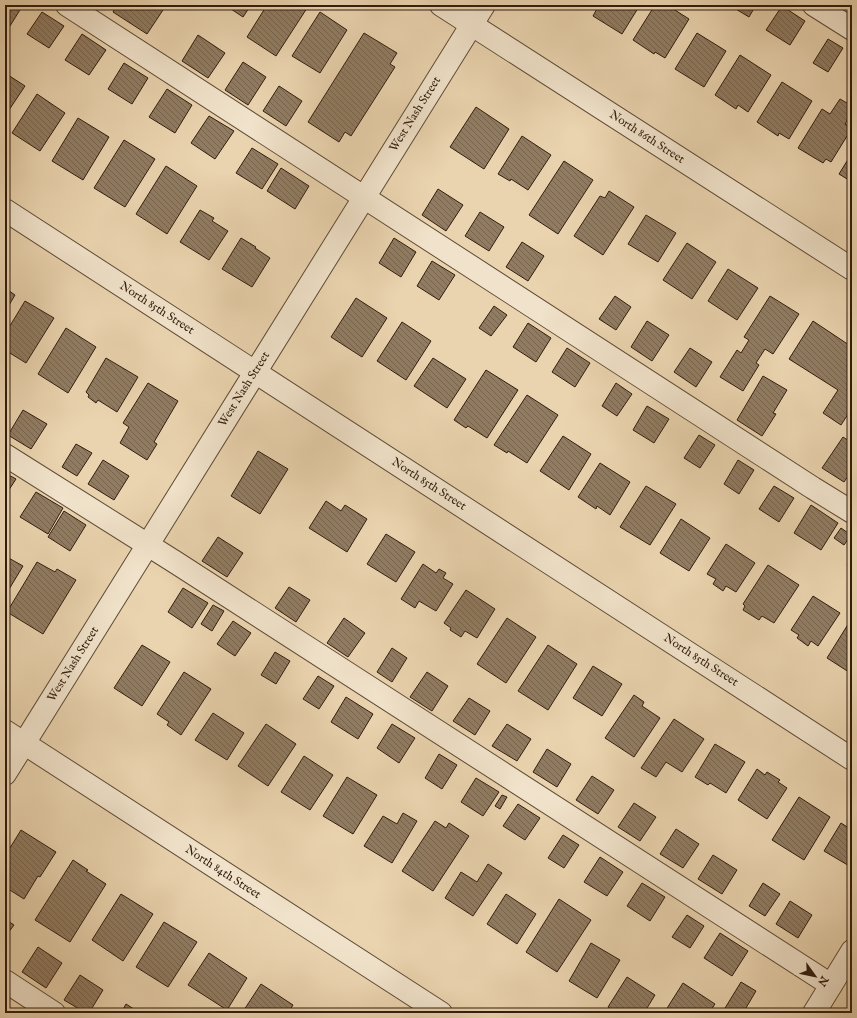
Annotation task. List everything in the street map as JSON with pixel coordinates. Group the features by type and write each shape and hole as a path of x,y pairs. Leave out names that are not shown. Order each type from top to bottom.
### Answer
{"street":[{"path":"67,5 852,512"},
{"name":"North 86th Street","path":"441,5 852,269"},
{"name":"West Nash Street","path":"5,774 484,5"},
{"path":"814,5 852,29"},
{"name":"North 85th Street","path":"5,210 852,759"},
{"path":"5,455 831,985"},
{"name":"North 84th Street","path":"5,731 441,1013"},
{"path":"814,1013 852,951"},
{"path":"5,981 54,1013"}],"building":[{"path":"5,5 23,5 10,26 5,23"},
{"path":"117,5 154,5 163,10 147,34 113,12"},
{"path":"225,5 251,5 243,17"},
{"path":"267,5 309,5 276,56 247,37"},
{"path":"599,5 640,5 622,34 593,16"},
{"path":"655,5 667,5 689,19 665,58 655,52 654,54 633,40"},
{"path":"729,5 756,5 749,17"},
{"path":"782,6 805,21 790,45 766,30"},
{"path":"42,12 64,26 49,48 27,34"},
{"path":"320,12 347,30 320,73 292,56"},
{"path":"364,33 397,53 390,64 395,67 351,136 345,132 339,142 308,122"},
{"path":"697,33 726,51 704,87 675,69"},
{"path":"82,34 106,50 89,75 65,60"},
{"path":"198,35 225,53 208,78 182,61"},
{"path":"828,39 843,48 828,72 813,63"},
{"path":"740,55 771,75 748,112 738,105 736,109 715,95"},
{"path":"243,62 266,77 248,105 225,90"},
{"path":"124,63 148,78 132,104 108,89"},
{"path":"5,73 25,86 5,116"},
{"path":"782,82 812,101 789,139 779,133 778,136 757,122"},
{"path":"279,86 302,101 286,126 263,111"},
{"path":"167,89 192,105 175,133 149,117"},
{"path":"37,94 65,113 40,151 12,133"},
{"path":"840,99 852,106 852,113 845,124 852,128 831,162 826,159 823,163 798,148 822,109 830,114"},
{"path":"476,107 509,129 484,169 450,147"},
{"path":"209,116 234,131 215,159 191,143"},
{"path":"78,118 109,137 83,180 52,161"},
{"path":"522,136 551,155 528,190 511,179 510,181 498,174"},
{"path":"124,140 155,159 125,207 94,188"},
{"path":"252,148 278,164 262,189 236,173"},
{"path":"852,153 852,182 839,174"},
{"path":"564,161 593,180 558,234 529,215"},
{"path":"166,166 197,186 167,234 136,214"},
{"path":"281,168 309,186 295,209 267,191"},
{"path":"438,189 463,205 446,231 422,215"},
{"path":"609,191 634,207 603,255 574,236 600,196 605,198"},
{"path":"200,210 214,218 212,221 228,231 209,260 180,242"},
{"path":"480,212 504,227 489,251 465,236"},
{"path":"646,215 676,233 658,262 628,244"},
{"path":"241,238 270,258 252,287 222,269"},
{"path":"394,238 416,252 401,277 379,263"},
{"path":"522,242 544,256 528,281 506,267"},
{"path":"687,243 716,262 692,299 663,280"},
{"path":"432,261 455,275 439,300 417,286"},
{"path":"728,269 758,288 737,320 708,301"},
{"path":"5,288 15,295 5,312"},
{"path":"615,296 631,307 616,330 599,319"},
{"path":"770,296 799,314 773,354 765,349 756,363 759,365 743,391 720,377 737,350 741,353 749,340 744,337"},
{"path":"356,298 387,318 362,357 331,337"},
{"path":"25,301 54,318 26,363 5,350 5,334"},
{"path":"494,306 507,315 491,336 479,328"},
{"path":"647,321 669,335 652,361 631,347"},
{"path":"813,321 852,347 852,408 841,425 823,413 838,390 789,359"},
{"path":"402,322 431,341 406,380 377,361"},
{"path":"528,323 551,338 536,362 513,347"},
{"path":"66,328 96,347 68,393 38,374"},
{"path":"567,348 590,363 575,387 552,372"},
{"path":"690,348 712,362 696,387 674,372"},
{"path":"106,358 138,377 117,412 98,400 96,403 88,397 89,395 86,392"},
{"path":"433,358 466,379 447,408 414,386"},
{"path":"486,370 518,390 487,438 468,426 466,428 454,420"},
{"path":"763,376 787,390 773,413 776,414 762,436 737,420"},
{"path":"148,383 178,401 154,442 157,444 147,460 120,443 129,427 123,423"},
{"path":"616,383 632,394 617,416 602,406"},
{"path":"527,395 558,415 527,463 508,451 507,453 494,445"},
{"path":"647,406 669,419 654,443 633,430"},
{"path":"23,410 47,424 31,449 8,435"},
{"path":"699,435 715,445 700,468 684,458"},
{"path":"563,436 591,454 569,490 540,471"},
{"path":"843,437 852,443 852,470 844,482 822,468"},
{"path":"76,444 92,453 77,476 62,467"},
{"path":"258,451 288,469 260,514 231,496"},
{"path":"103,460 129,476 114,500 88,484"},
{"path":"738,460 754,470 739,494 724,484"},
{"path":"600,463 630,482 610,515 597,506 596,509 578,497"},
{"path":"5,473 16,479 5,496"},
{"path":"646,486 676,504 650,545 620,527"},
{"path":"774,486 794,498 779,522 759,509"},
{"path":"36,492 63,508 48,534 20,517"},
{"path":"326,501 341,511 345,505 367,519 347,552 309,528"},
{"path":"811,505 838,523 821,550 794,533"},
{"path":"64,511 86,525 70,551 48,537"},
{"path":"681,519 710,538 689,571 660,553"},
{"path":"841,528 851,535 844,545 834,538"},
{"path":"386,534 415,552 396,582 367,564"},
{"path":"218,537 243,553 227,577 202,561"},
{"path":"726,544 755,563 736,592 726,586 723,591 713,584 716,579 707,574"},
{"path":"5,556 23,566 5,596"},
{"path":"852,557 852,569 847,565"},
{"path":"37,562 55,572 57,569 76,580 43,634 7,612"},
{"path":"423,564 436,573 439,569 446,573 443,578 453,584 436,611 419,601 415,608 401,599"},
{"path":"768,565 799,585 774,623 762,616 759,620 743,610 745,606 743,604"},
{"path":"289,587 310,600 296,622 275,608"},
{"path":"183,588 208,603 192,628 168,612"},
{"path":"466,590 495,609 477,638 465,631 461,637 450,630 451,628 444,623"},
{"path":"813,596 840,613 818,646 811,641 808,646 797,638 799,635 791,630"},
{"path":"213,605 224,611 212,631 201,624"},
{"path":"344,618 365,633 348,657 327,643"},
{"path":"507,618 536,637 506,683 477,664"},
{"path":"852,618 852,674 827,658"},
{"path":"233,621 251,633 235,656 217,644"},
{"path":"142,645 170,662 142,706 114,688"},
{"path":"548,645 577,664 548,710 518,691"},
{"path":"392,648 407,658 392,682 377,672"},
{"path":"275,652 290,661 276,684 261,675"},
{"path":"593,666 622,684 602,716 573,698"},
{"path":"184,672 211,689 181,735 167,725 169,722 157,714"},
{"path":"427,672 448,686 432,711 410,697"},
{"path":"318,676 334,686 319,709 303,699"},
{"path":"634,695 644,702 642,706 660,718 634,757 605,738"},
{"path":"346,697 373,714 358,739 331,722"},
{"path":"469,698 490,711 475,735 453,721"},
{"path":"213,713 244,733 227,760 195,740"},
{"path":"674,719 704,739 682,772 666,762 656,777 641,768"},
{"path":"266,724 296,744 268,786 238,766"},
{"path":"392,724 415,738 399,763 377,748"},
{"path":"507,724 531,739 517,761 492,746"},
{"path":"715,744 745,762 726,793 710,783 708,785 695,777"},
{"path":"547,749 571,764 557,787 533,772"},
{"path":"439,754 457,765 442,789 425,778"},
{"path":"304,756 333,775 310,810 281,792"},
{"path":"757,769 765,775 767,772 780,780 778,782 787,788 767,819 738,800"},
{"path":"592,776 614,790 598,814 576,800"},
{"path":"347,777 377,795 353,834 323,816"},
{"path":"476,778 499,792 483,816 461,802"},
{"path":"502,795 507,797 500,809 495,806"},
{"path":"799,797 830,817 804,860 772,840"},
{"path":"634,803 656,817 640,841 618,827"},
{"path":"518,804 540,818 525,840 503,826"},
{"path":"403,813 417,821 392,863 364,846 383,816 397,824"},
{"path":"435,821 446,828 449,823 469,836 433,891 402,871"},
{"path":"841,823 852,830 851,867 824,851"},
{"path":"676,829 699,844 683,868 660,854"},
{"path":"21,830 56,852 40,877 38,876 24,899 5,887 5,856"},
{"path":"563,835 579,845 564,868 548,858"},
{"path":"713,855 737,870 722,894 698,879"},
{"path":"600,857 623,872 607,896 584,882"},
{"path":"73,860 88,870 86,871 106,884 70,942 35,920"},
{"path":"488,864 502,873 473,916 445,898 461,872 477,882"},
{"path":"642,883 665,897 650,921 627,906"},
{"path":"763,883 780,894 765,916 749,906"},
{"path":"121,894 153,914 123,961 92,940"},
{"path":"506,894 536,914 517,944 487,924"},
{"path":"559,899 591,920 557,972 526,952"},
{"path":"790,901 812,915 798,938 776,924"},
{"path":"687,915 704,926 690,948 672,937"},
{"path":"5,919 14,925 5,937"},
{"path":"164,922 197,942 168,987 136,967"},
{"path":"720,933 748,951 732,976 704,958"},
{"path":"591,943 620,960 597,998 569,981"},
{"path":"38,947 62,963 46,988 22,972"},
{"path":"209,953 247,978 227,1010 188,985"},
{"path":"80,975 103,990 89,1013 86,1013 64,1000"},
{"path":"627,977 655,995 644,1013 617,1013 608,1007"},
{"path":"741,982 756,991 743,1013 722,1013"},
{"path":"683,983 715,1004 709,1013 664,1013"},
{"path":"261,984 293,1005 288,1013 242,1013"},
{"path":"126,1004 140,1013 121,1013"}]}
